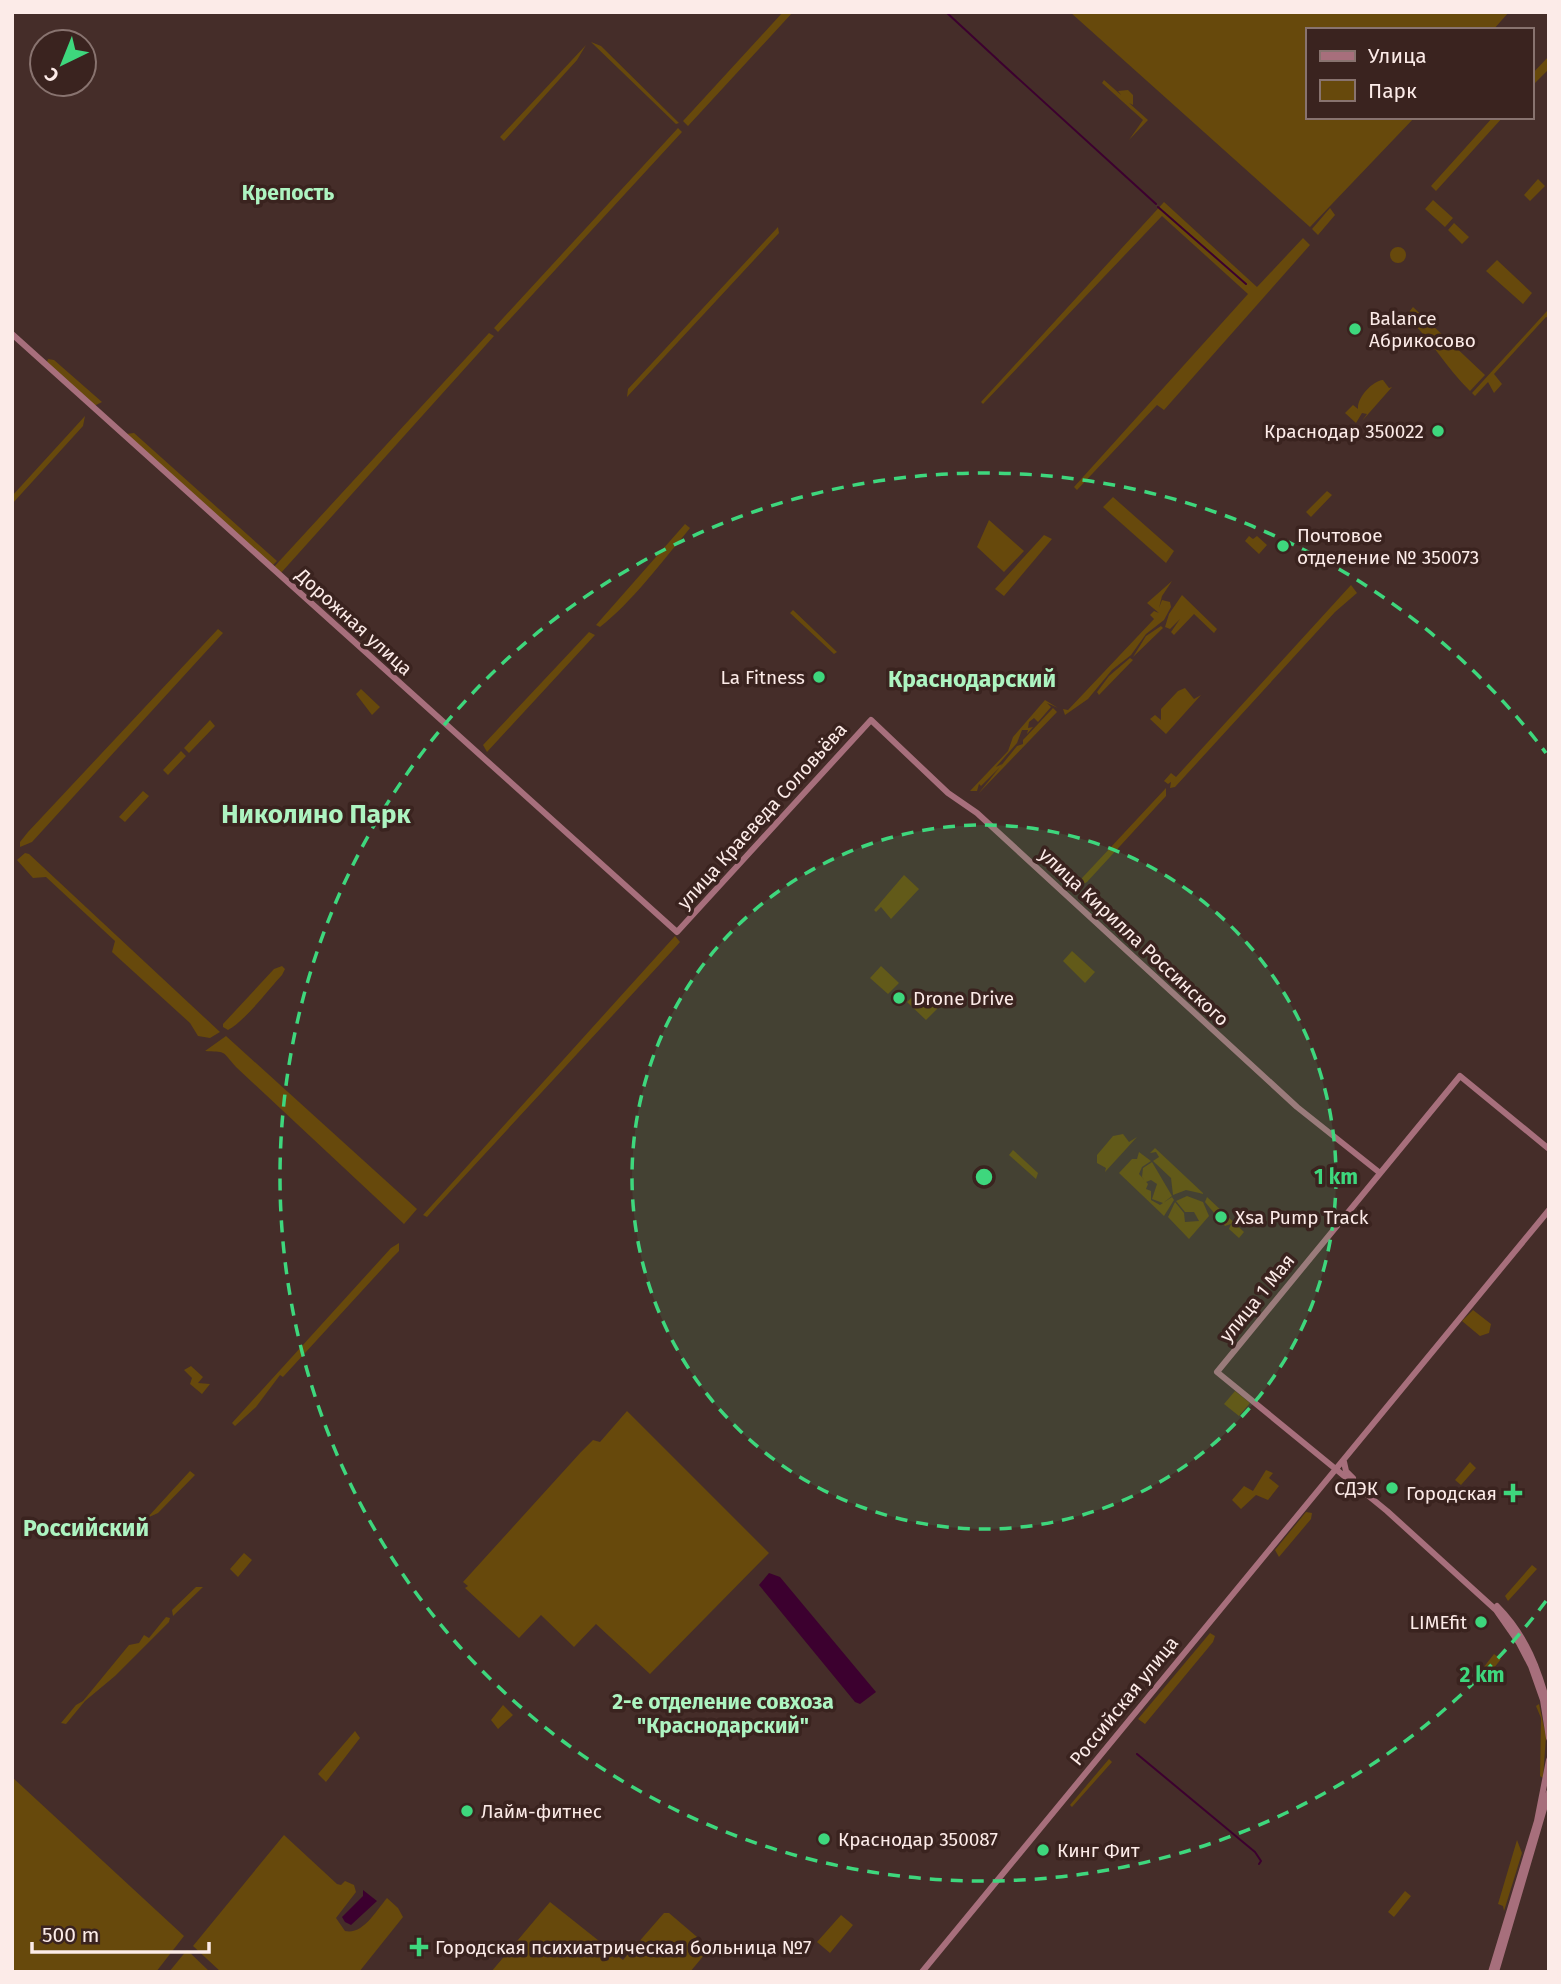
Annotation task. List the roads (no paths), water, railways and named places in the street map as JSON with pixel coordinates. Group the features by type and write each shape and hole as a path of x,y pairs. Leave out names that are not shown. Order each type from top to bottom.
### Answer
{"main road":[{"name":"Дорожная улица","path":"12,334 677,932"},
{"name":"улица Краеведа Соловьёва","path":"677,932 871,720"},
{"name":"улица Кирилла Россинского","path":"871,720 948,793 977,813 1297,1107 1380,1173"},
{"name":"улица 1 Мая","path":"1342,1471 1217,1372 1459,1077 1549,1149"},
{"name":"Российская улица","path":"924,1972 1342,1471 1350,1450 1549,1210"},
{"name":"Российская улица","path":"1342,1471 1345,1462 1549,1215"},
{"path":"1342,1471 1371,1494 1479,1593 1507,1624 1525,1654 1540,1690 1549,1738"},
{"path":"1342,1471 1507,1616 1532,1656 1547,1703"},
{"path":"1493,1972 1539,1812 1549,1760"},
{"path":"1493,1972 1549,1793"}],"waterway":[{"path":"946,12 998,60"},
{"path":"999,61 1156,204"},
{"path":"1158,207 1246,284"},
{"path":"1137,1754 1255,1852 1261,1861 1259,1864"}],"place":[{"name":"Balance Абрикосово","path":"1355,329"},
{"name":"Краснодар 350022","path":"1438,431"},
{"name":"Почтовое отделение № 350073","path":"1283,546"},
{"name":"La Fitness","path":"819,677"},
{"name":"Drone Drive","path":"899,998"},
{"name":"Xsa Pump Track","path":"1221,1217"},
{"name":"СДЭК","path":"1392,1488"},
{"name":"Городская","path":"1513,1493"},
{"name":"LIMEfit","path":"1481,1622"},
{"name":"Лайм-фитнес","path":"467,1811"},
{"name":"Краснодар 350087","path":"824,1839"},
{"name":"Кинг Фит","path":"1043,1850"},
{"name":"Городская психиатрическая больница №7","path":"419,1947"}],"district":[{"name":"Крепость","path":"288,193"},
{"name":"Краснодарский","path":"972,679"},
{"name":"Николино Парк","path":"316,814"},
{"name":"Российский","path":"86,1528"},
{"name":"2-е отделение совхоза \"Краснодарский\"","path":"723,1714"}]}
